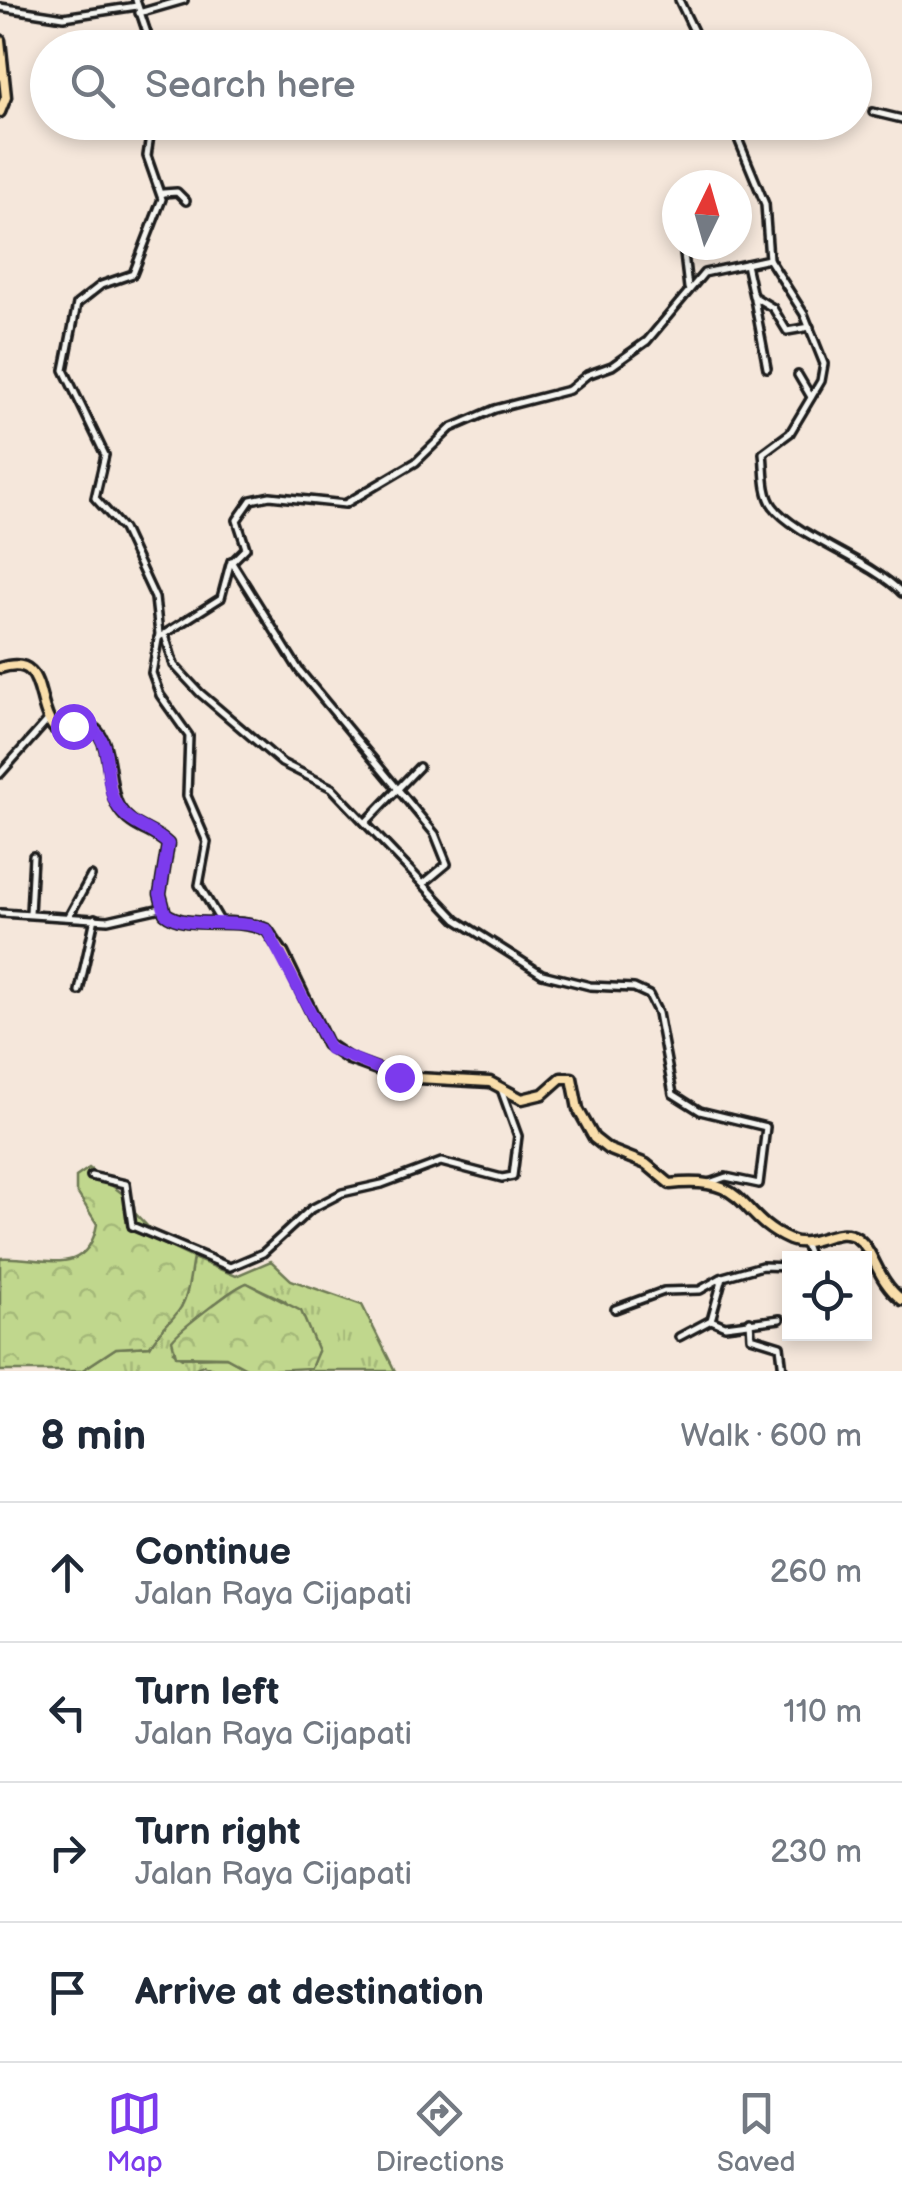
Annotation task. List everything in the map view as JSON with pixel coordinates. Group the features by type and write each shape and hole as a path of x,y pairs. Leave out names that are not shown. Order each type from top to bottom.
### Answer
{"main road":[{"path":"0,40 6,97 0,112"},
{"path":"0,668 18,664 28,668 42,691 48,720 56,729 85,724 98,732 117,806 130,824 167,842 161,908 178,922 219,920 257,926 273,936 334,1052 399,1077 450,1077 500,1086 518,1098 529,1098 561,1078 572,1078 583,1122 603,1146 646,1164 670,1184 709,1183 742,1198 778,1234 805,1244 842,1234 854,1236 867,1248 884,1286 902,1300"}],"street":[{"path":"0,8 64,17 184,0"},
{"path":"679,0 693,30"},
{"path":"138,6 146,30"},
{"path":"873,112 902,120"},
{"path":"149,140 147,156 163,193 135,272 94,289 76,304 64,370 104,455 95,497 118,520 150,584 162,636 174,665 200,693 282,763 332,788 457,920 542,974 590,986 634,988 652,998 673,1094 700,1111 766,1128 759,1184 726,1177 709,1183"},
{"path":"738,140 764,204 769,259 810,327 824,364 790,433 765,449 772,504 885,577 902,593"},
{"path":"163,193 180,192 186,201"},
{"path":"219,920 199,885 207,842 186,796 189,736 160,695 152,673 162,636 218,602 231,562 246,548 237,520 251,500 270,496 344,504 416,462 450,428 494,409 569,390 587,376 612,366 647,341 688,288 704,274 769,259"},
{"path":"684,260 688,288"},
{"path":"746,264 767,368"},
{"path":"753,296 773,308 787,331 810,327"},
{"path":"798,375 811,397"},
{"path":"231,562 299,670 447,855 445,869 423,884"},
{"path":"0,774 48,720"},
{"path":"365,823 419,766"},
{"path":"30,913 32,856"},
{"path":"68,916 90,876"},
{"path":"1,913 116,919 161,908"},
{"path":"79,991 95,918"},
{"path":"92,1176 126,1184 128,1218 134,1228 220,1265 238,1266 264,1253 320,1203 342,1193 382,1184 441,1162 502,1178 514,1176 518,1136 500,1086"},
{"path":"805,1244 808,1251"},
{"path":"614,1309 664,1291 700,1290 723,1277 762,1266 782,1266"},
{"path":"679,1337 710,1320 723,1277"},
{"path":"710,1320 722,1326 780,1319"},
{"path":"750,1320 752,1336 780,1346 783,1371"}],"green space":[{"path":"89,1168 123,1194 152,1231 153,1239 193,1258 184,1302 150,1346 116,1348 81,1371 0,1371 0,1258 59,1261 83,1253 92,1242 97,1224 76,1191 76,1177"},
{"path":"193,1258 236,1276 271,1261 291,1280 362,1305 395,1371 306,1371 318,1351 285,1301 247,1283 216,1304 173,1351 182,1358 226,1357 252,1371 217,1371 203,1365 189,1371 81,1371 116,1348 150,1346 164,1321 181,1307"},
{"path":"247,1283 301,1311 318,1351 311,1368 252,1371 226,1357 176,1356 172,1340"}],"route":[{"path":"73,726 89,726 100,736 106,749 110,790 130,824 168,844 160,894 165,913 178,922 219,920 267,930 283,953 330,1049 373,1070 399,1077"}]}
